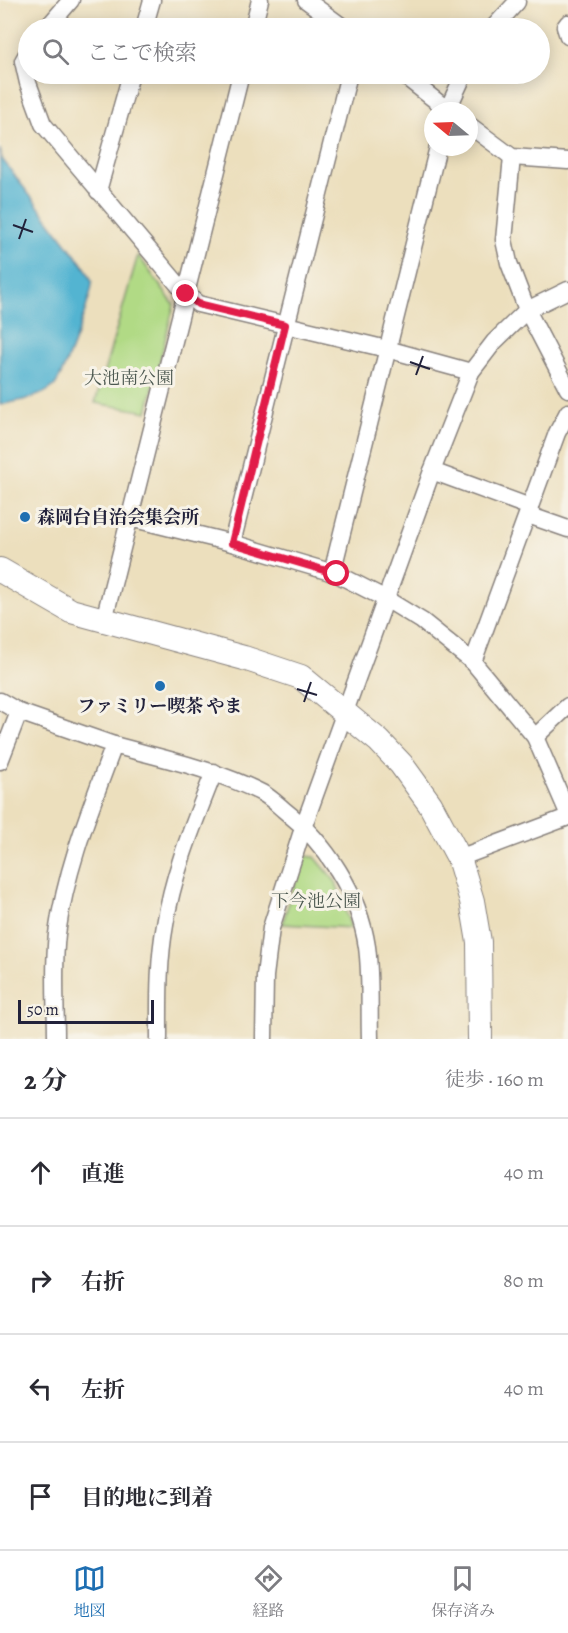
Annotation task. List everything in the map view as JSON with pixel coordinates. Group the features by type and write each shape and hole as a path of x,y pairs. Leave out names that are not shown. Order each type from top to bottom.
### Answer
{"street":[{"path":"55,18 70,0"},
{"path":"147,18 152,0"},
{"path":"256,18 260,0"},
{"path":"306,0 330,18"},
{"path":"502,18 516,1"},
{"path":"568,23 565,27 568,36"},
{"path":"28,84 44,124 186,294 198,304 387,349 471,372"},
{"path":"98,191 128,84"},
{"path":"104,621 238,84"},
{"path":"232,543 346,84"},
{"path":"415,84 438,102"},
{"path":"452,102 460,84"},
{"path":"478,132 513,158 568,161"},
{"path":"333,573 436,156"},
{"path":"513,158 504,240 509,263 527,310 568,389"},
{"path":"264,1039 265,976 271,928 304,825 432,471 471,372 494,342 527,310 568,290"},
{"path":"472,662 557,433 568,412"},
{"path":"432,471 568,529"},
{"path":"130,518 232,543 333,573 386,598 422,621 472,662 535,737 568,815 459,858"},
{"path":"0,570 71,611 244,658 300,678 379,741 401,764 430,804 459,858 472,901 479,942 480,1039"},
{"path":"0,701 19,712 114,745 214,772 264,794 304,825 329,855 359,918 367,948 370,1039"},
{"path":"535,737 568,706"},
{"path":"0,761 19,712"},
{"path":"56,1039 57,936 63,894 77,844 114,745"},
{"path":"159,1039 159,970 165,923 184,852 214,772"}],"green space":[{"name":"大池南公園","path":"138,255 174,305 147,412 95,403"},
{"name":"下今池公園","path":"304,856 315,857 336,882 351,928 282,924"}],"water":[{"path":"0,149 2,159 86,269 92,282 88,302 76,336 63,370 53,387 35,396 0,405"}],"place":[{"name":"森岡台自治会集会所","path":"25,517"},
{"name":"ファミリー喫茶 やま","path":"160,686"}],"route":[{"path":"186,294 198,304 285,325 232,543 337,574"}]}
